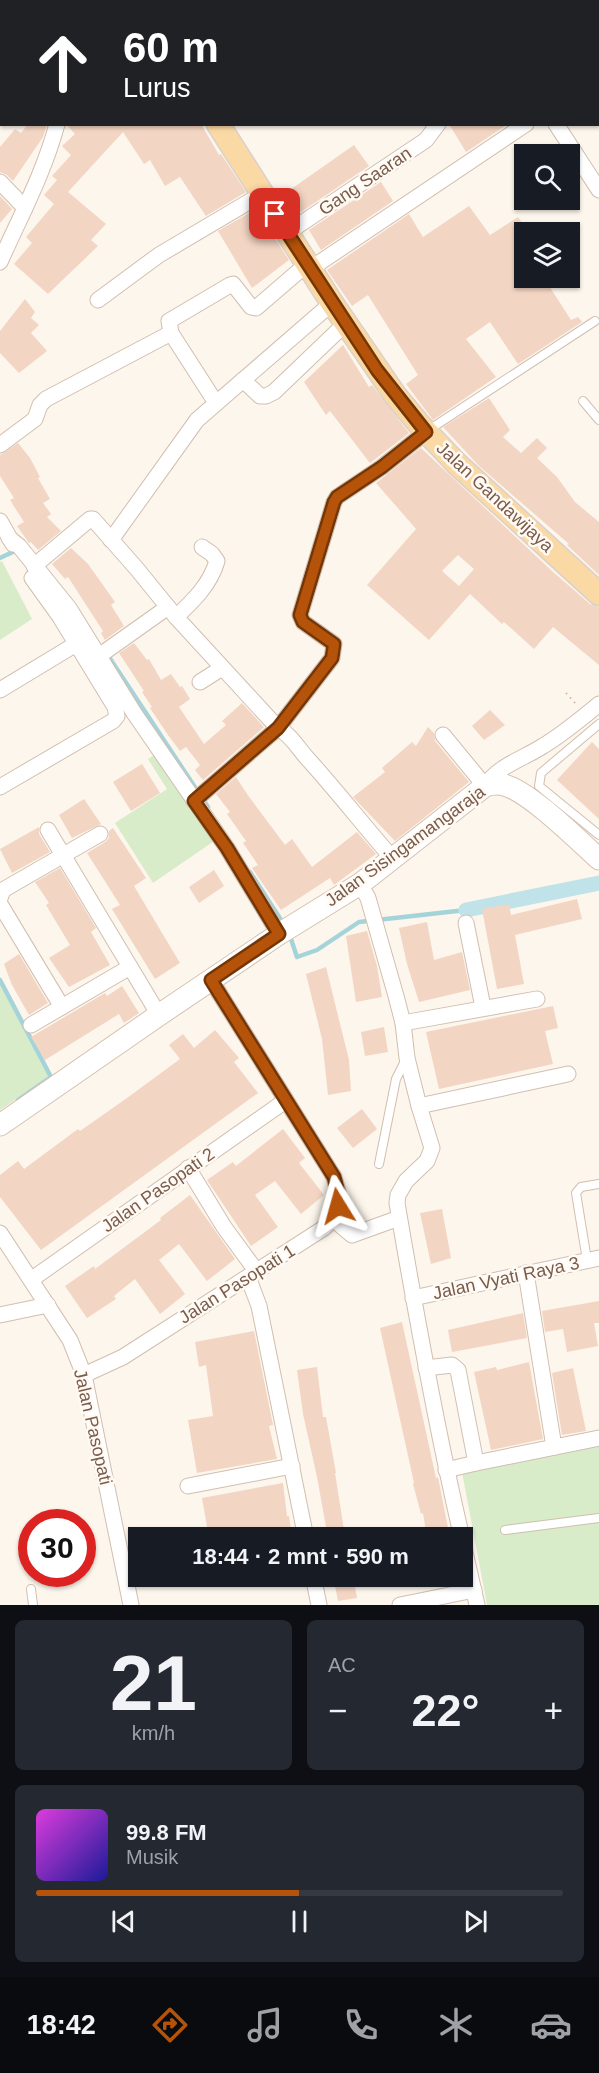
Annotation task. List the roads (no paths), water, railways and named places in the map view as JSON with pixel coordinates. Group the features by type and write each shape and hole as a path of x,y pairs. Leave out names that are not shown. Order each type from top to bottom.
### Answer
{"main road":[{"name":"Jalan Gandawijaya","path":"219,126 345,324 395,395 457,464 599,594"},
{"name":"Jalan Sisingamangaraja","path":"0,1125 286,930 364,891 393,859 485,786 495,783 504,784 517,791 598,857"}],"street":[{"path":"0,262 25,208 56,126"},
{"name":"Gang Saaran","path":"287,233 426,140 436,126"},
{"path":"216,403 171,333 168,324 172,318 233,284 250,307 256,308 309,267 523,126"},
{"path":"557,126 599,190"},
{"path":"0,182 25,208"},
{"path":"98,300 159,255 262,194"},
{"path":"111,540 196,420 332,303"},
{"path":"243,380 260,396 266,396 345,324"},
{"path":"0,445 35,419 40,405 46,399 171,333"},
{"path":"194,801 278,728 332,658 334,644 303,622 300,615 336,498 382,467 426,432"},
{"path":"34,566 90,519 93,519 222,668 278,728 289,736 393,859"},
{"path":"0,521 26,570 60,617 115,708 117,716 0,787"},
{"path":"9,538 69,608 134,713 286,930"},
{"path":"99,656 198,597 214,572 217,561 202,547"},
{"path":"0,690 76,644"},
{"path":"200,682 222,668"},
{"path":"443,735 485,786 506,766 543,746 599,704"},
{"path":"48,830 159,1015"},
{"path":"0,898 3,890 100,834"},
{"path":"364,891 377,927 403,1023 407,1058 432,1148 427,1161 406,1181 398,1195 397,1203 426,1368 459,1527"},
{"path":"0,904 62,1007"},
{"path":"466,923 483,1007"},
{"path":"31,1026 130,967"},
{"path":"211,980 334,1177 338,1192 338,1206 333,1219 352,1235 399,1218"},
{"path":"403,1023 537,999"},
{"path":"419,1106 568,1074"},
{"name":"Jalan Pasopati 2","path":"32,1279 285,1101"},
{"path":"188,1168 253,1275 304,1527"},
{"name":"Jalan Pasopati 1","path":"84,1376 123,1357 154,1335 253,1275 324,1228 333,1219"},
{"name":"Jalan Pasopati","path":"0,1233 70,1340 84,1376 131,1605"},
{"name":"Jalan Vyati Raya 3","path":"413,1298 593,1259"},
{"path":"526,1274 554,1447"},
{"path":"0,1315 48,1305"},
{"path":"426,1368 452,1365 458,1370 476,1463"},
{"path":"446,1470 599,1438"},
{"path":"188,1486 291,1466"},
{"path":"315,1587 319,1605"},
{"path":"400,1605 475,1598"}],"lane":[{"path":"426,432 595,321"},
{"path":"584,401 599,420"},
{"path":"599,724 541,773 539,786 599,835"},
{"path":"379,1164 396,1079 407,1058"},
{"path":"593,1259 576,1193 581,1187 599,1184"},
{"path":"505,1530 599,1518"},
{"path":"31,1589 33,1605"}],"waterway":[{"path":"0,558 17,550"},
{"path":"107,654 208,807"},
{"path":"250,872 283,923"},
{"path":"466,910 599,883"},
{"path":"290,936 297,957 317,950 359,922 466,910"},
{"path":"0,980 51,1077 18,1100"}]}
